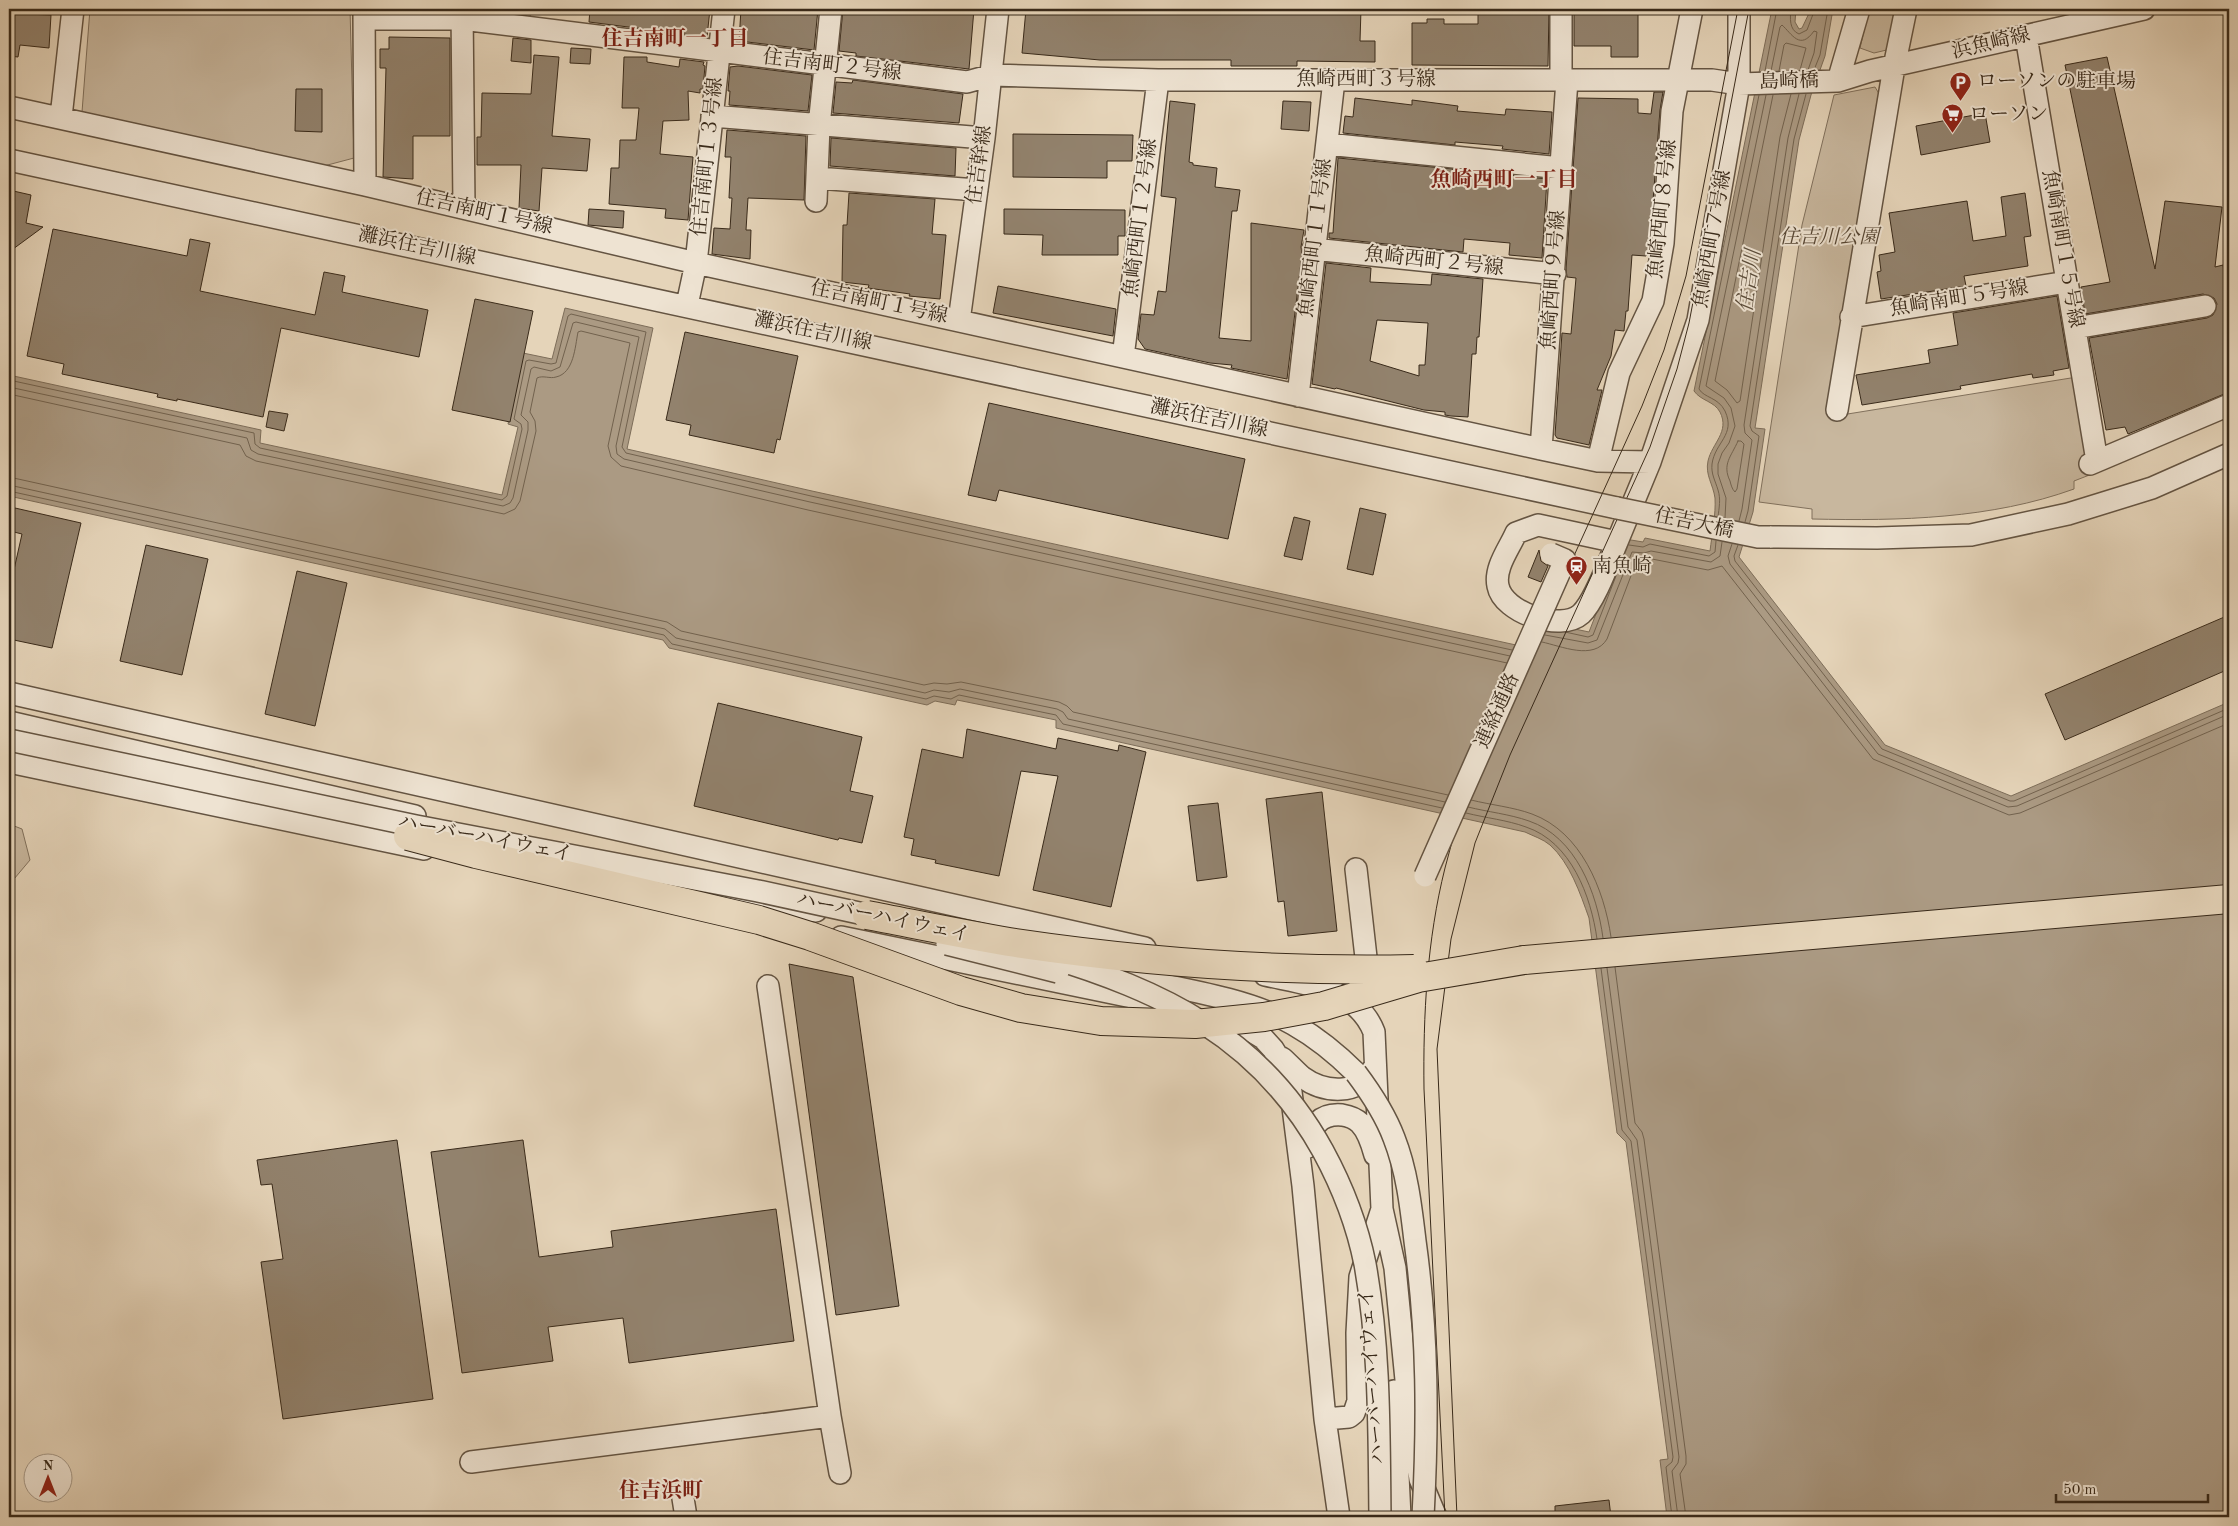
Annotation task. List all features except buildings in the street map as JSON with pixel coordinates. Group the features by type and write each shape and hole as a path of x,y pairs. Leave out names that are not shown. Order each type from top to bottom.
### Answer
{"highway":[{"path":"414,842 476,854 759,920 810,936 961,991 1021,1008 1078,1019 1150,1024 1231,1021 1295,1012 1418,978 1524,960 2229,899"},
{"path":"854,914 1008,941 1089,952 1274,968 1351,970 1424,968 2229,899"}],"street":[{"path":"61,118 73,9"},
{"name":"住吉南町１３号線","path":"687,305 696,263 724,9"},
{"path":"816,201 819,126 831,9"},
{"name":"住吉幹線","path":"959,321 992,74 998,9"},
{"name":"魚崎西町９号線","path":"1541,449 1555,274 1561,168 1564,80 1562,9"},
{"name":"魚崎西町８号線","path":"1598,461 1619,373 1653,300 1664,243 1672,111 1692,9"},
{"name":"魚崎西町７号線","path":"1617,542 1650,462 1698,320 1739,84 1739,9"},
{"path":"1838,81 1859,9"},
{"path":"1837,410 1894,67 1906,9"},
{"name":"浜魚崎線","path":"1838,81 1870,71 2144,9"},
{"path":"364,14 365,185"},
{"name":"住吉南町２号線","path":"364,14 462,14 719,52 967,82 992,74"},
{"path":"462,14 464,207"},
{"name":"魚崎南町１５号線","path":"2026,36 2075,328 2094,463 2229,405"},
{"name":"魚崎西町３号線","path":"992,74 1158,80 1712,80 1739,84"},
{"name":"魚崎西町１２号線","path":"1123,357 1158,80"},
{"name":"魚崎西町１１号線","path":"1298,396 1313,249 1334,80"},
{"name":"島崎橋","path":"1739,84 1838,81"},
{"name":"住吉南町１号線","path":"9,107 464,207 696,263 1541,449 1598,461 1650,462"},
{"path":"712,116 984,138"},
{"path":"1327,144 1561,168"},
{"name":"灘浜住吉川線","path":"9,160 687,305 1617,508"},
{"path":"817,178 977,190"},
{"name":"魚崎西町２号線","path":"1313,249 1555,274"},
{"name":"魚崎南町５号線","path":"1851,317 2067,282"},
{"path":"2075,328 2205,306"},
{"name":"住𠮷大橋","path":"1617,508 1758,537 1877,538 1971,535 2068,514 2152,488 2229,454"},
{"path":"1538,524 1617,542 1588,605 1580,615 1563,622 1518,611 1504,599 1498,587 1498,571 1516,533 1538,524"},
{"name":"連絡通路","path":"1425,876 1565,560 1551,554"},
{"path":"9,694 403,781 1317,988 1340,995 1355,1003 1370,1020 1374,1032"},
{"path":"9,722 1193,992 1261,1010 1292,1024 1337,1054 1356,1073 1370,1092 1394,1137 1402,1160 1411,1208 1422,1290 1427,1369 1428,1417 1423,1517"},
{"path":"89,739 403,781"},
{"name":"ハーバーハイウェイ","path":"9,740 416,826 758,891 1045,956 1132,986 1177,1007 1222,1035 1258,1064 1280,1087 1300,1115 1333,1169 1357,1230 1374,1330 1379,1427 1380,1517"},
{"name":"ハーバーハイウェイ","path":"9,752 414,842 756,902 1005,957 1078,978 1143,1003 1171,1017 1226,1052 1250,1072 1270,1094 1290,1121 1321,1174 1345,1233 1353,1265 1362,1331 1368,1517"},
{"path":"9,762 414,842 610,889 1211,1012 1229,1017 1247,1026 1263,1038 1273,1050 1281,1062 1291,1092 1303,1186 1325,1419 1339,1517"},
{"path":"264,781 414,842"},
{"path":"1356,869 1374,1032 1382,1209 1382,1270 1396,1415 1400,1517"},
{"path":"610,889 854,914"},
{"path":"768,986 830,1416 840,1473"},
{"path":"1273,1050 1303,1077 1330,1089 1345,1089 1359,1086 1369,1077 1376,1064"},
{"path":"1303,1186 1308,1139 1314,1124 1323,1117 1335,1114 1349,1116 1360,1122 1367,1133 1380,1172"},
{"path":"1325,1419 1349,1417 1357,1407 1357,1333 1360,1277 1382,1209"},
{"path":"1382,1209 1395,1268 1408,1400 1420,1479 1436,1517"},
{"path":"471,1462 830,1416"},
{"path":"682,1492 686,1517"}],"green space":[{"path":"90,9 350,9 354,158 320,167 82,112"},
{"path":"1869,9 1902,9 1895,48 1874,53 1860,48"},
{"name":"住吉川公園","path":"1875,87 1881,97 1829,417 2077,377 2092,474 2074,481 2074,489 2010,507 1945,516 1912,518 1812,519 1812,509 1759,502 1802,225 1834,95"},
{"path":"9,824 22,829 30,860 9,885"}],"water":[{"name":"住吉川","path":"1772,9 1796,9 1795,22 1799,29 1802,28 1811,9 1833,9 1825,56 1811,95 1799,140 1755,428 1765,429 1753,512 1739,557 1885,745 2011,796 2229,702 2229,1517 1667,1517 1660,1460 1668,1459 1626,1142 1617,1133 1589,918 1574,879 1563,860 1550,845 1525,832 1056,728 1056,720 957,700 955,705 935,701 927,705 669,648 663,640 9,496 9,375 261,430 260,443 502,495 518,427 508,424 523,353 552,359 565,308 653,328 627,449 1516,645 1528,619 1589,632 1625,539 1643,542 1645,538 1710,551 1715,498 1707,466 1710,455 1722,432 1723,419 1717,408 1694,391"}],"tram line":[{"path":"1445,1517 1424,1089 1424,1033 1427,978 1439,895 1459,820 1476,775 1642,406 1664,350 1686,276 1738,9"},
{"path":"1457,1517 1437,1049 1451,939 1475,843 1510,755 1650,447 1677,369 1689,323 1749,9"}],"place":[{"name":"ローソンの駐車場","path":"1961,101"},
{"name":"ローソン","path":"1953,134"},
{"name":"南魚崎","path":"1576,586"}],"district":[{"name":"住吉南町一丁目","path":"675,39"},
{"name":"魚崎西町一丁目","path":"1504,180"},
{"name":"住吉浜町","path":"661,1491"}]}
